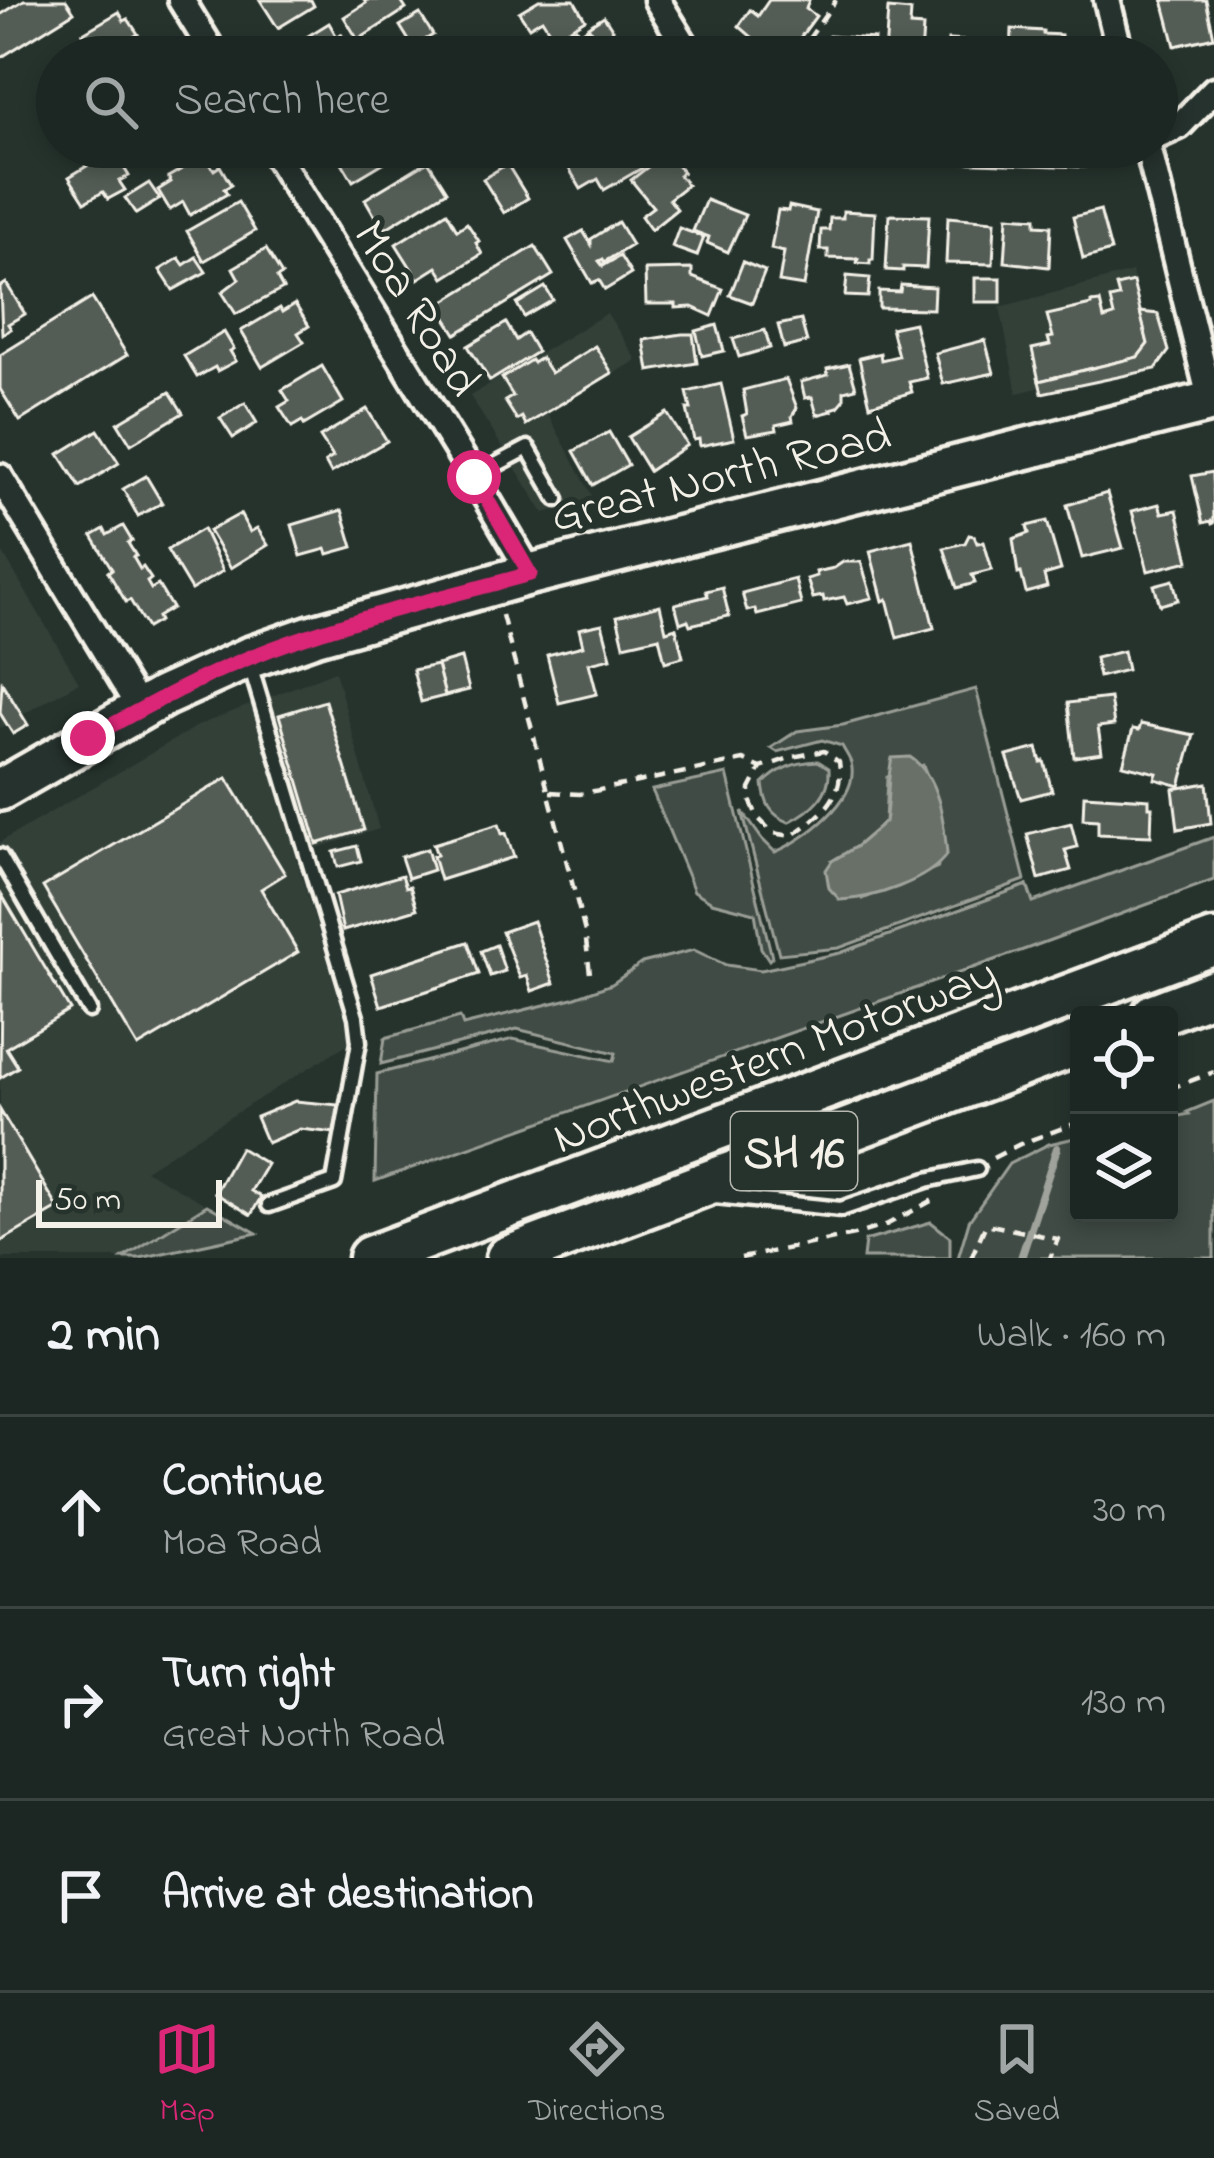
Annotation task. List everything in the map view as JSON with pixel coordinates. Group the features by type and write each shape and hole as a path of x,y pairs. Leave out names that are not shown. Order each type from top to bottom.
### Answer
{"highway":[{"name":"Northwestern Motorway","path":"370,1258 1214,942"},
{"path":"1177,1006 1214,992"},
{"name":"Northwestern Motorway","path":"508,1258 1070,1046"}],"main road":[{"name":"Great North Road","path":"0,790 140,709 248,658 394,610 1212,401"}],"street":[{"path":"181,0 203,36"},
{"path":"657,0 679,36"},
{"path":"1107,0 1115,36"},
{"path":"1178,126 1214,90"},
{"name":"Moa Road","path":"284,168 474,477 512,579"},
{"path":"1153,168 1212,401"},
{"path":"0,477 140,709"}],"lane":[{"path":"474,477 528,448 557,499"},
{"path":"248,658 356,1017 359,1042 334,1182 268,1205"},
{"path":"0,856 89,1010"},
{"path":"685,1193 841,1209 926,1180 977,1169"}],"path":[{"path":"811,36 836,0"},
{"path":"512,579 550,792 585,932 591,982"},
{"path":"550,792 580,794 743,760 760,767 824,751 839,762 842,780 832,801 812,821 792,836 773,833 758,818 750,800 760,767"},
{"path":"1178,1086 1214,1072"},
{"path":"971,1258 986,1225 1058,1238 1050,1258"}],"shaded area":[{"path":"1132,272 1150,348 1141,364 1017,393 1000,307"},
{"path":"607,313 637,360 548,414 595,501 544,513 470,396"},
{"path":"0,548 79,682 0,728"},
{"path":"335,671 379,829 295,855 352,1041 145,1170 207,1205 123,1258 0,1258 0,842 199,725"},
{"path":"976,689 1025,880 839,948 779,954 742,811 775,852 827,817 852,777 842,746 822,740 777,752 771,748 797,731 843,725","holes":["923,765 930,783 938,867 863,899 832,861 885,822 887,777"]},
{"path":"910,757 934,787 947,854 939,864 899,887 840,900 829,888 826,870 885,822 892,758"},
{"path":"818,761 829,768 829,778 818,801 789,822 777,816 767,803 763,784 788,767"},
{"path":"727,774 769,960 761,948 755,913 712,902 694,891 652,790"},
{"path":"1214,837 1214,880 375,1181 377,1074 513,1039 614,1061 616,1053 517,1029 381,1064 385,1038 460,1017 463,1025 573,998 612,984 642,963 694,950 726,965 761,970 840,953 1027,885 1033,902"},
{"path":"1214,1101 1214,1258 958,1258 969,1221 1009,1164 1070,1139 1070,1222 1178,1222 1178,1116"},
{"path":"207,1205 257,1233 123,1258"},
{"path":"931,1222 950,1237 950,1258 863,1258 865,1241"}],"building":[{"path":"24,0 66,0 74,12 0,58 0,15"},
{"path":"260,0 311,0 314,6 278,28"},
{"path":"364,0 400,0 406,9 364,36 356,36 344,17"},
{"path":"539,0 574,0 585,19 553,36 542,19 529,27 519,12"},
{"path":"769,0 809,0 806,9 816,16 801,36 751,36 739,26 750,10 758,16"},
{"path":"1163,0 1206,0 1214,37 1178,45 1178,36 1172,36"},
{"path":"888,9 911,11 910,26 923,27 922,36 886,36"},
{"path":"119,12 138,34 85,36"},
{"path":"420,14 433,35 406,36 400,26"},
{"path":"604,16 616,35 594,36 588,26"},
{"path":"329,23 336,36 308,36"},
{"path":"587,28 591,36 563,36"},
{"path":"1012,29 1061,35 1061,36 1012,36"},
{"path":"84,168 124,168 129,176 119,181 125,190 108,199 103,192 85,202 69,177"},
{"path":"184,168 221,168 231,185 224,189 227,194 190,215 183,202 170,210 158,190 171,182 168,177"},
{"path":"345,168 375,168 353,181"},
{"path":"416,168 432,168 447,191 383,230 365,199"},
{"path":"509,168 528,198 504,213 483,179"},
{"path":"569,168 642,168 604,190 598,179 581,189"},
{"path":"646,168 680,168 687,185 669,199 677,209 651,230 641,216 653,207 631,180"},
{"path":"149,183 160,199 136,214 125,198"},
{"path":"706,200 745,215 728,252 693,231"},
{"path":"238,202 255,231 204,261 187,231"},
{"path":"789,206 817,212 804,286 779,282 784,252 771,249 778,210 788,211"},
{"path":"1100,210 1111,251 1083,259 1073,217"},
{"path":"843,211 875,213 870,264 828,258 828,250 820,250 821,230 829,230 830,218 843,218"},
{"path":"447,212 457,230 467,223 482,254 444,278 437,267 418,279 396,244"},
{"path":"889,215 929,216 926,268 886,270"},
{"path":"1008,216 1036,218 1036,225 1051,226 1049,267 1005,262"},
{"path":"948,217 995,221 993,264 946,263"},
{"path":"618,222 632,245 599,261 603,266 620,256 631,274 605,290 599,280 592,283 567,240 583,231 591,244 591,239"},
{"path":"679,228 704,237 697,256 672,247"},
{"path":"535,246 553,275 456,334 438,305"},
{"path":"266,249 282,275 277,278 283,289 236,314 222,292 239,279 233,268"},
{"path":"196,257 206,272 173,290 160,270 179,258 184,265"},
{"path":"743,262 765,271 752,303 730,295"},
{"path":"692,269 692,277 723,289 712,316 692,307 676,308 676,304 646,304 645,270"},
{"path":"847,276 870,278 868,297 845,296"},
{"path":"975,278 1001,278 1001,302 975,302"},
{"path":"1133,282 1148,344 1138,357 1039,381 1032,349 1050,345 1048,338 1053,337 1047,315 1091,305 1091,301 1100,302 1104,319 1114,316 1110,299 1119,297 1116,286"},
{"path":"6,283 25,314 8,324 11,329 2,334 0,287"},
{"path":"901,285 934,287 933,309 879,308 879,291 900,292"},
{"path":"545,287 553,300 524,317 517,304"},
{"path":"92,298 127,355 20,421 0,389 0,355"},
{"path":"295,304 309,326 298,333 304,342 262,367 241,331"},
{"path":"1140,312 1158,314 1169,351 1156,369 1042,393 1039,381 1138,357 1148,344"},
{"path":"801,320 807,342 784,348 778,325"},
{"path":"506,323 516,340 526,333 537,352 490,381 468,346"},
{"path":"914,323 927,378 909,382 912,392 870,405 859,358 880,353 881,360 898,356 891,328"},
{"path":"717,325 724,351 702,356 696,331"},
{"path":"765,330 770,348 739,357 733,339"},
{"path":"224,332 236,361 197,377 184,356"},
{"path":"693,334 697,363 649,371 644,340"},
{"path":"985,340 994,373 943,384 935,353"},
{"path":"595,346 612,373 526,425 522,417 517,420 505,401 513,396 502,378 541,358 551,373"},
{"path":"849,364 856,388 844,391 838,407 817,415 801,382"},
{"path":"322,366 343,402 292,427 279,407 289,401 282,390"},
{"path":"786,379 797,408 793,421 776,425 777,430 747,435 743,390"},
{"path":"721,384 734,439 700,446 699,439 694,440 687,392"},
{"path":"170,392 183,413 131,444 118,423"},
{"path":"245,403 257,423 233,438 220,418"},
{"path":"367,409 387,441 331,473 325,462 333,457 320,437"},
{"path":"667,413 687,445 649,471 628,437"},
{"path":"98,430 119,463 80,487 59,454"},
{"path":"609,432 628,465 593,485 574,451"},
{"path":"1213,472 1212,524 1203,523 1192,476"},
{"path":"146,476 162,503 138,516 123,489"},
{"path":"1107,493 1123,548 1082,558 1067,505"},
{"path":"1159,504 1162,513 1177,510 1189,561 1148,571 1132,511"},
{"path":"342,510 353,547 301,556 292,525"},
{"path":"240,514 250,532 257,528 268,545 231,568 209,531"},
{"path":"1047,521 1061,570 1044,575 1047,587 1026,593 1013,539 1029,533 1027,526"},
{"path":"123,526 132,541 128,543 133,557 151,579 147,582 151,589 158,585 172,608 147,628 108,572 112,569 92,536 104,529 107,535"},
{"path":"203,529 223,571 191,590 167,550"},
{"path":"969,535 977,543 984,542 992,570 972,575 975,583 957,588 944,548 965,543"},
{"path":"912,540 934,628 897,638 870,551"},
{"path":"843,562 861,562 872,598 847,604 844,597 813,598 807,579"},
{"path":"795,579 801,604 757,615 755,609 747,611 742,593"},
{"path":"1173,580 1178,600 1160,605 1154,585"},
{"path":"722,587 729,616 680,623 675,604 708,596 706,591"},
{"path":"660,605 666,631 676,628 683,657 665,662 659,637 624,645 617,616"},
{"path":"602,624 611,658 589,663 597,694 559,703 547,655 583,646 579,629"},
{"path":"1123,651 1127,670 1099,677 1095,658"},
{"path":"461,658 469,690 445,696 437,665"},
{"path":"437,665 445,696 421,702 413,670"},
{"path":"2,683 28,725 13,734 0,713"},
{"path":"1110,698 1114,725 1098,727 1102,753 1074,757 1068,703"},
{"path":"325,701 364,830 317,844 279,715"},
{"path":"1141,724 1194,735 1180,786 1155,779 1157,773 1123,765 1133,729 1139,730"},
{"path":"1037,748 1052,791 1021,799 1007,756"},
{"path":"227,778 285,874 261,889 298,952 138,1047 43,887"},
{"path":"1207,783 1211,823 1178,829 1173,789"},
{"path":"1084,795 1149,799 1151,836 1098,834 1098,820 1083,819"},
{"path":"1071,823 1077,847 1065,850 1071,870 1039,879 1027,834"},
{"path":"499,824 514,857 440,880 433,844"},
{"path":"357,846 361,861 338,867 334,852"},
{"path":"427,849 433,870 408,878 401,857"},
{"path":"402,875 417,909 343,931 335,895"},
{"path":"2,895 70,1010 6,1048 18,1067 0,1078"},
{"path":"533,921 554,983 532,991 527,976 520,978 502,932"},
{"path":"468,942 479,974 381,1006 371,974"},
{"path":"496,945 505,971 490,976 481,951"},
{"path":"295,1101 339,1105 336,1133 300,1129 267,1143 256,1117"},
{"path":"0,1110 58,1208 0,1242"},
{"path":"240,1148 267,1164 251,1191 261,1197 251,1215 215,1193"}],"waterway":[{"path":"1021,1258 1057,1148"}],"route":[{"path":"88,738 248,658 314,634 530,574 474,477"}]}
